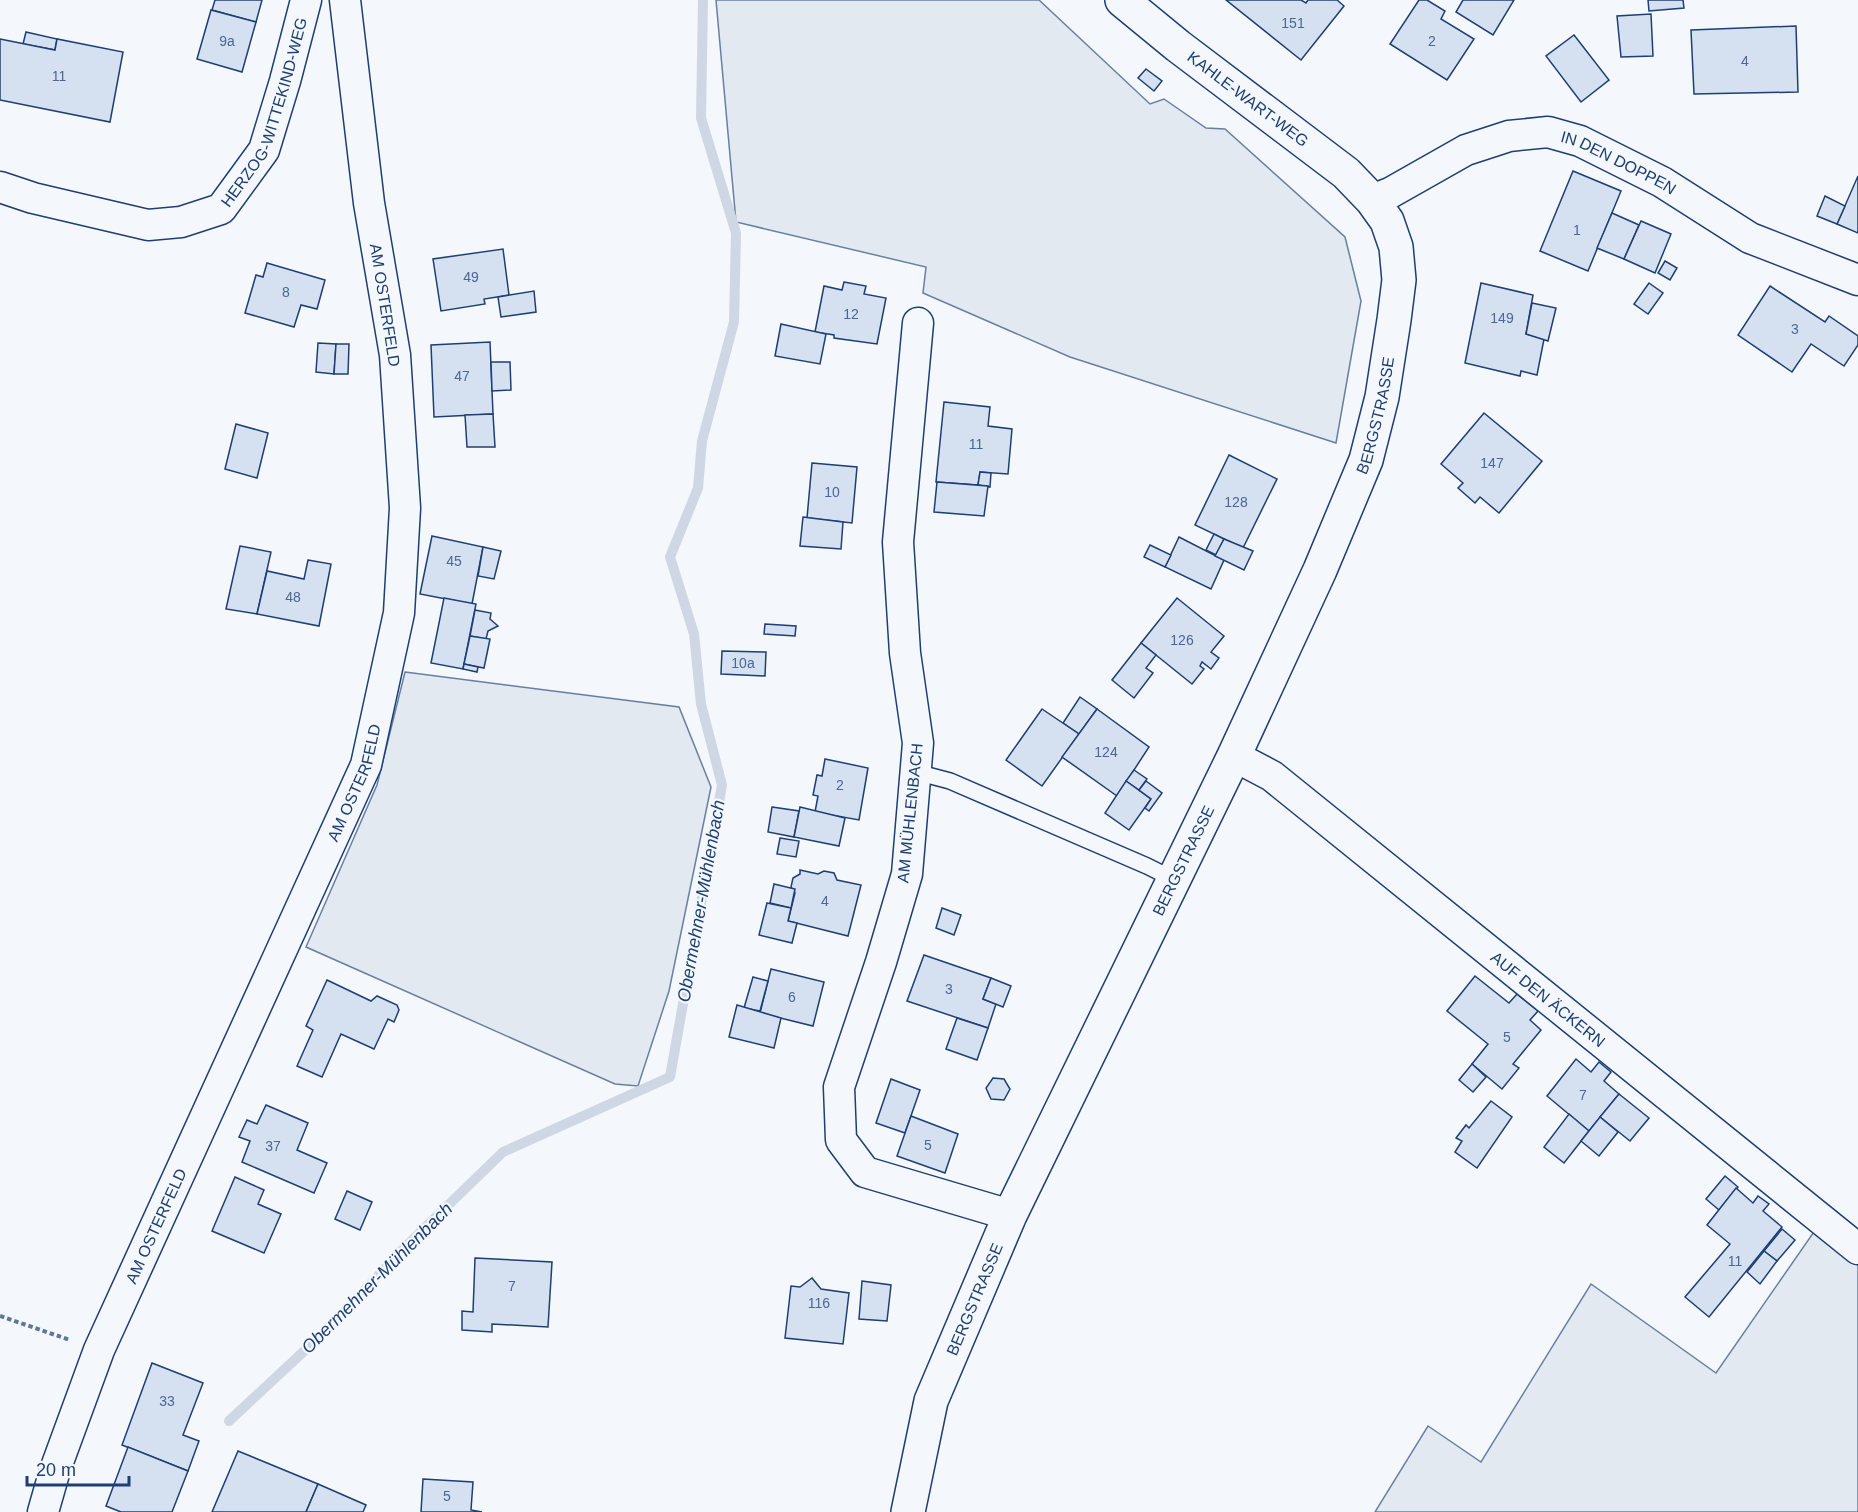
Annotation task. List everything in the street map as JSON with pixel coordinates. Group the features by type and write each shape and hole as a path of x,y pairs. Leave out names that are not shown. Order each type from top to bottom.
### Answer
{"street":[{"name":"HERZOG-WITTEKIND-WEG","path":"0,187 33,198 148,225 181,222 221,209 264,150 306,0"},
{"name":"AM OSTERFELD","path":"43,1512 55,1470 99,1350 366,765 399,613 405,508 395,355 369,203 345,0"},
{"name":"KAHLE-WART-WEG","path":"1122,0 1178,46 1346,173 1372,200"},
{"name":"IN DEN DOPPEN","path":"1372,200 1390,193 1466,150 1509,136 1548,132 1580,141 1662,182 1750,238 1858,280"},
{"name":"BERGSTRASSE","path":"909,1512 931,1401 1010,1215 1234,756 1320,570 1366,460 1383,397 1399,280 1393,238 1387,221 1372,200"},
{"name":"AM MÜHLENBACH","path":"918,323 898,542 905,653 918,743 907,874 840,1087 841,1140 865,1172 1010,1215"},
{"name":"AUF DEN ÄCKERN","path":"1234,756 1272,776 1858,1249"}],"lane":[{"path":"916,772 950,781 1175,880"}],"path":[{"path":"0,1316 99,1350"}],"shaded area":[{"path":"716,0 1039,0 1150,104 1164,99 1206,128 1225,129 1345,237 1361,301 1336,443 1070,357 923,293 926,267 736,222"},
{"path":"405,672 679,707 711,787 669,991 638,1086 615,1084 306,947 377,785"},
{"path":"1818,1226 1858,1260 1858,1512 1375,1512 1428,1426 1481,1462 1591,1284 1716,1373"}],"building":[{"path":"215,0 262,0 256,22 212,10"},
{"path":"1226,0 1301,0 1306,3 1308,0 1337,0 1344,6 1301,60"},
{"path":"1419,0 1427,0 1445,11 1441,19 1474,39 1447,80 1390,44"},
{"path":"1463,0 1514,0 1493,35 1456,12"},
{"path":"1648,0 1683,0 1684,8 1649,11"},
{"path":"211,10 256,22 242,72 197,59"},
{"path":"1651,14 1653,56 1621,57 1617,16"},
{"path":"1796,26 1798,92 1694,94 1691,30"},
{"path":"26,32 57,39 55,50 23,44"},
{"path":"1574,35 1609,80 1581,102 1546,56"},
{"path":"0,39 55,50 57,39 123,52 110,122 0,100"},
{"path":"1146,69 1162,81 1154,91 1138,78"},
{"path":"1573,171 1621,191 1588,271 1540,251"},
{"path":"1858,176 1858,233 1837,224"},
{"path":"1825,196 1845,206 1837,224 1817,216"},
{"path":"1612,213 1639,225 1624,259 1597,248"},
{"path":"1641,221 1671,234 1655,273 1624,259"},
{"path":"503,249 509,295 484,299 485,304 441,311 433,259"},
{"path":"1665,261 1677,268 1670,280 1658,273"},
{"path":"267,263 325,280 317,309 301,305 294,327 245,313 256,275 263,277"},
{"path":"844,282 866,286 864,294 886,298 877,344 834,338 834,335 815,332 824,286 842,290"},
{"path":"1481,283 1533,295 1526,334 1544,339 1537,375 1521,371 1520,376 1465,363"},
{"path":"1649,283 1663,293 1648,314 1634,304"},
{"path":"1770,286 1825,322 1829,316 1858,336 1858,345 1844,366 1811,344 1792,372 1738,335"},
{"path":"534,291 536,312 501,317 498,297"},
{"path":"1532,303 1556,308 1548,341 1526,334"},
{"path":"781,324 826,334 820,364 775,356"},
{"path":"490,342 493,414 434,417 431,345"},
{"path":"318,343 336,344 334,374 316,372"},
{"path":"336,344 349,344 348,374 334,374"},
{"path":"491,362 510,362 511,390 492,391"},
{"path":"944,402 990,407 988,426 1012,429 1008,474 980,472 978,485 936,482"},
{"path":"1484,413 1542,461 1499,513 1480,497 1475,503 1458,488 1463,483 1441,464"},
{"path":"493,414 495,447 467,447 465,415"},
{"path":"236,424 268,433 257,478 225,469"},
{"path":"1229,455 1277,479 1243,548 1195,525"},
{"path":"812,463 857,467 852,523 807,518"},
{"path":"980,472 991,473 990,487 978,485"},
{"path":"937,482 988,486 984,516 934,512"},
{"path":"803,517 843,522 841,549 800,546"},
{"path":"1214,534 1224,539 1216,555 1206,550"},
{"path":"432,536 483,547 472,604 420,594"},
{"path":"1179,537 1224,560 1211,589 1165,567"},
{"path":"1224,539 1253,551 1244,570 1215,556"},
{"path":"1150,545 1171,555 1165,567 1144,557"},
{"path":"240,546 271,552 257,614 226,609"},
{"path":"483,547 501,551 494,579 478,576"},
{"path":"308,560 331,564 319,626 257,614 267,571 304,579"},
{"path":"444,598 476,604 463,669 431,663"},
{"path":"1177,598 1224,636 1211,652 1219,658 1211,669 1202,662 1200,666 1204,669 1192,684 1141,643"},
{"path":"475,610 491,613 490,619 498,626 488,631 486,639 470,636"},
{"path":"765,624 796,626 795,636 764,634"},
{"path":"470,636 490,639 484,668 464,664"},
{"path":"1141,643 1156,655 1146,668 1153,673 1134,698 1112,680"},
{"path":"722,651 766,652 765,676 721,674"},
{"path":"464,664 478,667 477,672 463,669"},
{"path":"1080,697 1097,709 1079,734 1063,723"},
{"path":"1042,709 1079,734 1042,786 1006,760"},
{"path":"1097,709 1149,747 1117,796 1062,757"},
{"path":"825,759 868,768 859,820 815,812 818,796 813,795 817,775 822,776"},
{"path":"1134,770 1147,779 1139,790 1126,781"},
{"path":"1126,781 1151,799 1129,830 1105,813"},
{"path":"1146,781 1162,793 1149,811 1145,808 1151,799 1139,790"},
{"path":"772,807 799,811 794,837 768,832"},
{"path":"800,807 845,818 839,846 794,837"},
{"path":"780,838 799,841 796,857 777,854"},
{"path":"800,870 818,874 824,871 834,873 837,880 861,885 848,936 788,921 795,893 791,887 793,878 800,874"},
{"path":"774,884 795,889 791,908 770,903"},
{"path":"767,903 791,908 788,921 797,923 792,943 759,935"},
{"path":"942,908 961,915 954,935 936,928"},
{"path":"924,955 991,978 983,999 996,1004 988,1028 907,1001"},
{"path":"771,969 824,982 813,1026 760,1013"},
{"path":"1475,976 1509,1003 1517,994 1538,1011 1530,1020 1541,1030 1513,1064 1519,1068 1502,1089 1472,1064 1488,1044 1447,1011"},
{"path":"753,977 768,981 760,1011 744,1008"},
{"path":"991,978 1011,986 1003,1007 983,999"},
{"path":"327,980 371,1001 377,996 397,1005 399,1010 394,1022 388,1019 374,1049 341,1034 322,1077 297,1066 313,1030 306,1026"},
{"path":"737,1005 781,1018 774,1048 729,1037"},
{"path":"957,1018 988,1028 977,1060 946,1049"},
{"path":"1576,1059 1591,1072 1599,1062 1611,1072 1604,1081 1619,1094 1589,1131 1547,1096"},
{"path":"1472,1064 1486,1077 1473,1092 1459,1080"},
{"path":"993,1078 1004,1079 1010,1089 1004,1100 991,1099 986,1088"},
{"path":"891,1079 920,1090 905,1133 876,1123"},
{"path":"1619,1094 1649,1118 1630,1141 1600,1117"},
{"path":"1491,1101 1512,1117 1477,1168 1455,1152 1462,1141 1456,1138 1466,1125 1469,1128"},
{"path":"266,1105 308,1123 297,1150 327,1163 314,1193 242,1162 250,1141 239,1137 247,1120 257,1124"},
{"path":"1569,1114 1589,1131 1564,1163 1544,1147"},
{"path":"911,1116 958,1134 945,1173 897,1156"},
{"path":"1600,1117 1618,1132 1599,1156 1581,1141"},
{"path":"1725,1176 1738,1187 1719,1210 1706,1199"},
{"path":"235,1177 264,1190 258,1204 281,1214 264,1253 212,1231"},
{"path":"1736,1188 1753,1203 1758,1196 1769,1204 1763,1211 1782,1227 1709,1317 1685,1297 1730,1244 1707,1225"},
{"path":"347,1191 372,1202 360,1230 335,1219"},
{"path":"1782,1229 1795,1240 1777,1261 1764,1251"},
{"path":"1764,1251 1777,1261 1760,1284 1747,1272"},
{"path":"475,1258 552,1262 548,1327 492,1324 492,1332 462,1330 462,1311 473,1312"},
{"path":"812,1278 821,1289 849,1293 843,1344 785,1338 791,1286 800,1287"},
{"path":"862,1281 891,1285 887,1321 859,1319"},
{"path":"152,1363 203,1383 183,1435 199,1441 188,1471 122,1445"},
{"path":"128,1447 188,1471 172,1512 121,1512 106,1506"},
{"path":"238,1451 318,1484 306,1512 212,1512"},
{"path":"423,1479 473,1482 471,1510 482,1512 421,1512"},
{"path":"318,1484 366,1505 363,1512 306,1512"}],"waterway":[{"name":"Obermehner-Mühlenbach","path":"229,1421 331,1326 406,1246 503,1152 670,1077 722,785 701,704 694,634 670,557 698,488 702,441 734,322 736,233 701,118 703,0"}]}
